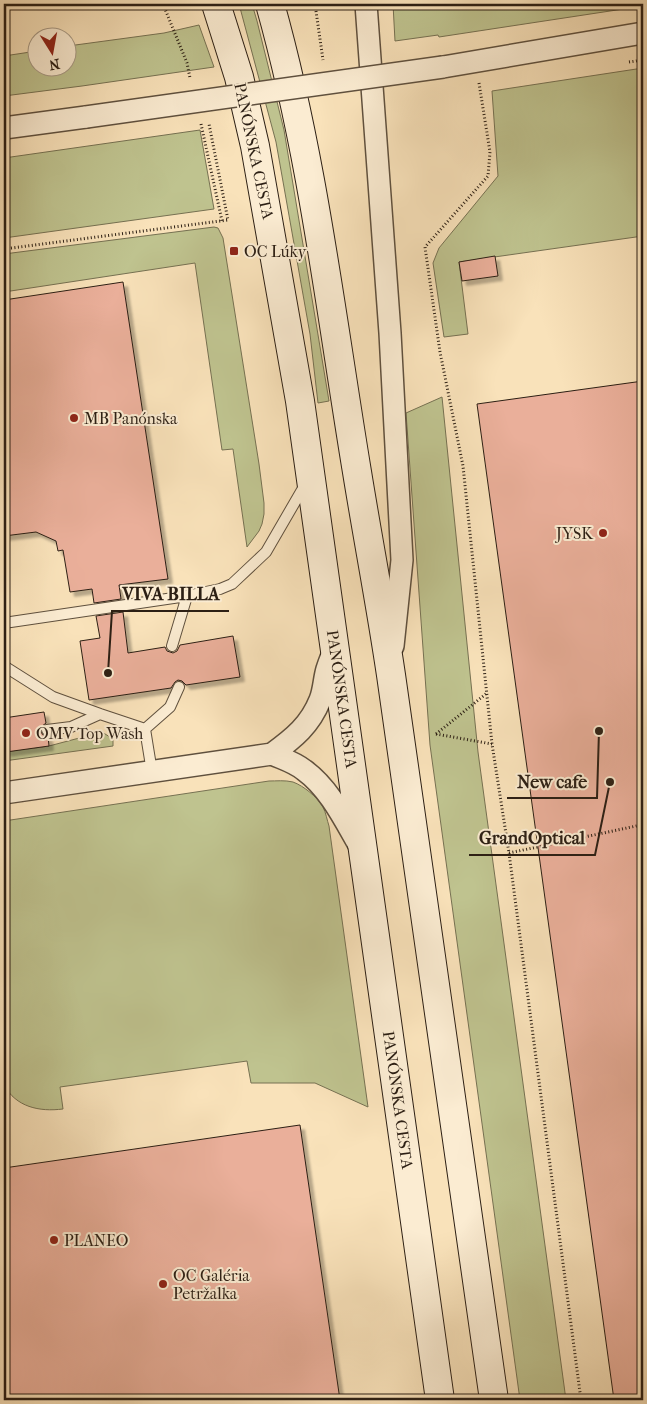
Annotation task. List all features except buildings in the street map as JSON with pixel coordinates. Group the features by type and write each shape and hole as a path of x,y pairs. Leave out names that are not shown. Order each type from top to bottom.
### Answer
{"main road":[{"name":"PANÓNSKA CESTA","path":"216,4 239,77 255,146 298,392 440,1400"},
{"path":"270,4 287,70 319,224 390,673 494,1400"}],"street":[{"path":"366,4 390,333 402,560 390,673"},
{"path":"4,128 443,67 643,33"},
{"path":"4,793 272,754 305,727 314,712 335,649"},
{"path":"272,754 292,762 317,782 342,816 362,850"}],"lane":[{"path":"4,623 187,596 220,589 232,584 266,552 310,476"},
{"path":"172,646 187,596"},
{"path":"4,666 53,697 145,729"},
{"path":"145,729 170,707 179,687"},
{"path":"47,730 71,727 100,714"},
{"path":"145,729 152,772"}],"path":[{"path":"315,4 323,60"},
{"path":"479,83 490,152 488,176 425,247 440,352 463,466 492,744 509,853 581,1400"},
{"path":"4,249 228,220 208,121"},
{"path":"487,692 436,734 492,744"},
{"path":"509,853 641,825"}],"green space":[{"path":"239,4 252,4 284,130 329,401 318,403 310,334 276,142"},
{"path":"393,4 643,4 643,6 439,37 438,35 395,41"},
{"path":"199,25 214,67 4,96 4,56 28,52 28,78 78,78 78,45 164,33"},
{"path":"643,68 643,236 459,262 468,334 444,337 433,263 439,248 498,176 492,91"},
{"path":"200,130 214,209 4,238 4,158"},
{"path":"218,228 223,238 264,503 262,524 247,547 233,449 222,450 195,263 4,292 4,254"},
{"path":"442,397 478,752 566,1400 520,1400 430,745 406,413"},
{"path":"102,732 113,739 113,746 4,761 4,752 49,746"},
{"path":"269,781 290,781 301,786 317,799 326,814 368,1107 315,1083 251,1083 247,1061 60,1087 63,1109 37,1109 15,1098 4,1085 4,821"}],"place":[{"name":"OC Lúky","path":"234,251"},
{"name":"MB Panónska","path":"74,418"},
{"name":"JYSK","path":"603,533"},
{"name":"VIVA BILLA","path":"108,673"},
{"name":"New cafe","path":"599,731"},
{"name":"OMV Top Wash","path":"26,733"},
{"name":"GrandOptical","path":"610,782"},
{"name":"PLANEO","path":"54,1240"},
{"name":"OC Galéria Petržalka","path":"163,1284"}]}
